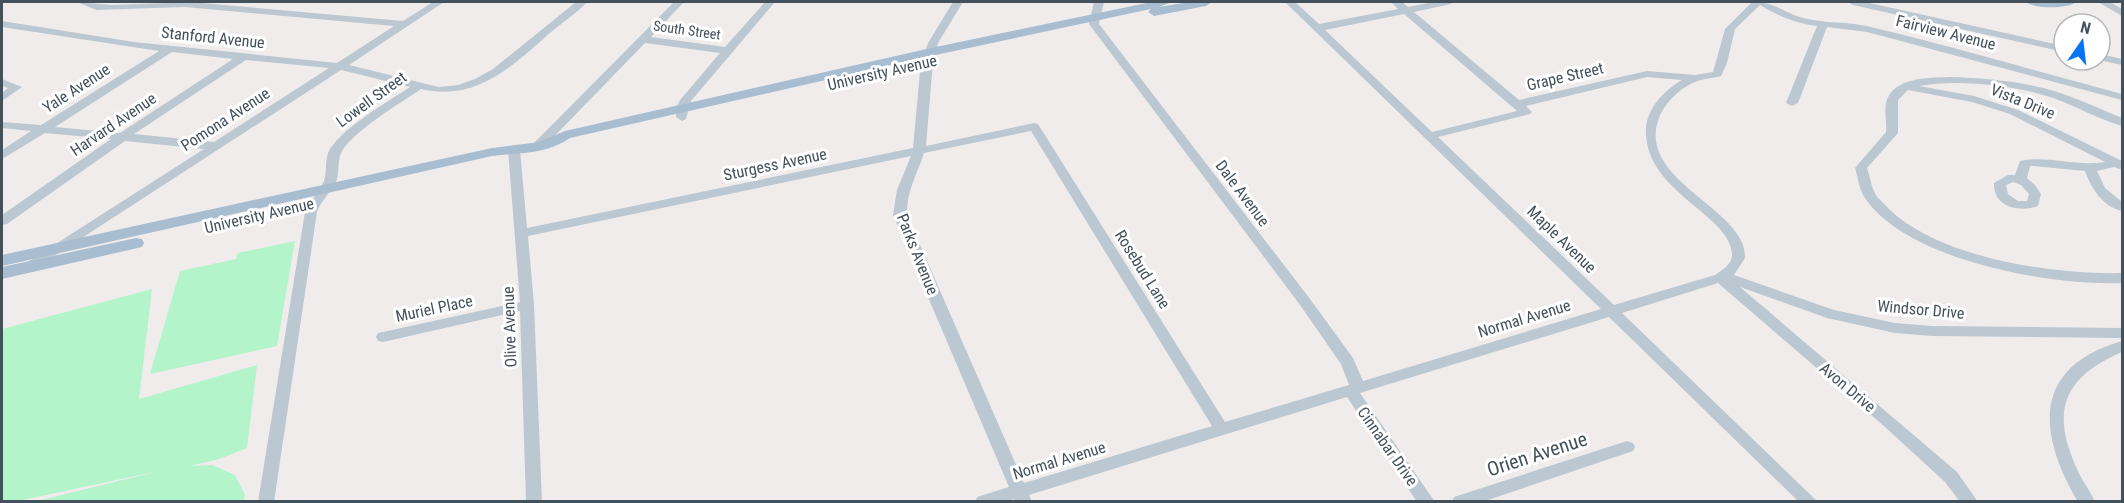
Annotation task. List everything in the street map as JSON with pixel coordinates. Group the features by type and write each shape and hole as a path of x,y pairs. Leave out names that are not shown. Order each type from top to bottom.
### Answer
{"main road":[{"name":"University Avenue","path":"2,261 498,159 514,150 559,140 565,144 682,113 1166,2"},
{"name":"University Avenue","path":"1094,20 1206,2"},
{"path":"2032,2 2070,2"},
{"name":"University Avenue","path":"2,273 318,197"}],"street":[{"path":"82,2 88,6 111,8 185,4 403,24"},
{"name":"Pomona Avenue","path":"31,266 439,2"},
{"name":"Lowell Street","path":"266,501 311,212 318,197 330,182 334,154 340,143 367,121 420,85 450,90 469,87 487,79 560,17 582,2"},
{"path":"539,145 679,2"},
{"path":"682,113 728,51 770,2"},
{"name":"Parks Avenue","path":"958,2 933,43 929,57 920,151 915,166 901,190 900,215 1022,496"},
{"path":"1094,20 1099,2"},
{"name":"Maple Avenue","path":"1290,2 1810,501"},
{"path":"1396,2 1518,104"},
{"path":"1317,28 1447,2"},
{"path":"1722,277 1732,270 1739,255 1735,241 1725,228 1676,184 1661,166 1649,136 1652,119 1664,98 1695,78 1717,74 1721,69 1725,40 1730,29 1739,16 1756,2"},
{"name":"Fairview Avenue","path":"1762,2 1791,18 1867,29 2122,97"},
{"path":"1853,2 2052,46"},
{"path":"2103,2 2122,13"},
{"name":"Dale Avenue","path":"1094,20 1348,362 1354,389"},
{"name":"Stanford Avenue","path":"2,24 168,49 337,66 420,85"},
{"path":"1792,103 1823,24"},
{"name":"South Street","path":"642,39 728,51"},
{"name":"Yale Avenue","path":"2,155 168,49"},
{"name":"Harvard Avenue","path":"2,221 244,56"},
{"name":"Grape Street","path":"1518,104 1647,74 1695,78"},
{"path":"2045,77 2050,93"},
{"path":"2122,122 2050,93 2010,85 1972,81 1933,81 1904,86 1898,90 1890,104 1893,133 1861,168 1862,180 1869,194 1890,216 1936,244 1997,265 2062,278 2095,280 2122,278"},
{"path":"2,82 16,87 6,95"},
{"name":"Vista Drive","path":"1904,86 1962,96 2007,109 2118,164"},
{"name":"Grape Street","path":"1429,136 1526,112 1518,104"},
{"path":"2,125 214,146"},
{"name":"Sturgess Avenue","path":"522,233 1034,128"},
{"name":"Rosebud Lane","path":"1034,128 1222,430"},
{"name":"Olive Avenue","path":"514,150 527,305 534,501"},
{"path":"2020,179 2024,164 2033,162 2090,167 2118,164"},
{"path":"2090,167 2096,188 2122,207"},
{"name":"Normal Avenue","path":"983,501 1022,496 1222,430 1722,277"},
{"name":"Windsor Drive","path":"1722,277 1832,314 1895,328 1932,331 2122,333"},
{"name":"Avon Drive","path":"1722,277 1951,477 1970,501"},
{"name":"Muriel Place","path":"383,337 527,305"},
{"path":"2087,501 2062,456 2056,429 2056,406 2064,385 2081,366 2122,346"},
{"name":"Cinnabar Drive","path":"1354,389 1426,501"},
{"name":"Orien Avenue","path":"1460,501 1627,447"}],"green space":[{"path":"295,241 277,346 150,374 180,271 236,259 238,253"},
{"path":"152,289 139,399 257,365 247,448 219,459 190,466 212,465 235,475 245,495 244,501 37,501 159,471 18,501 2,501 2,329"}]}
